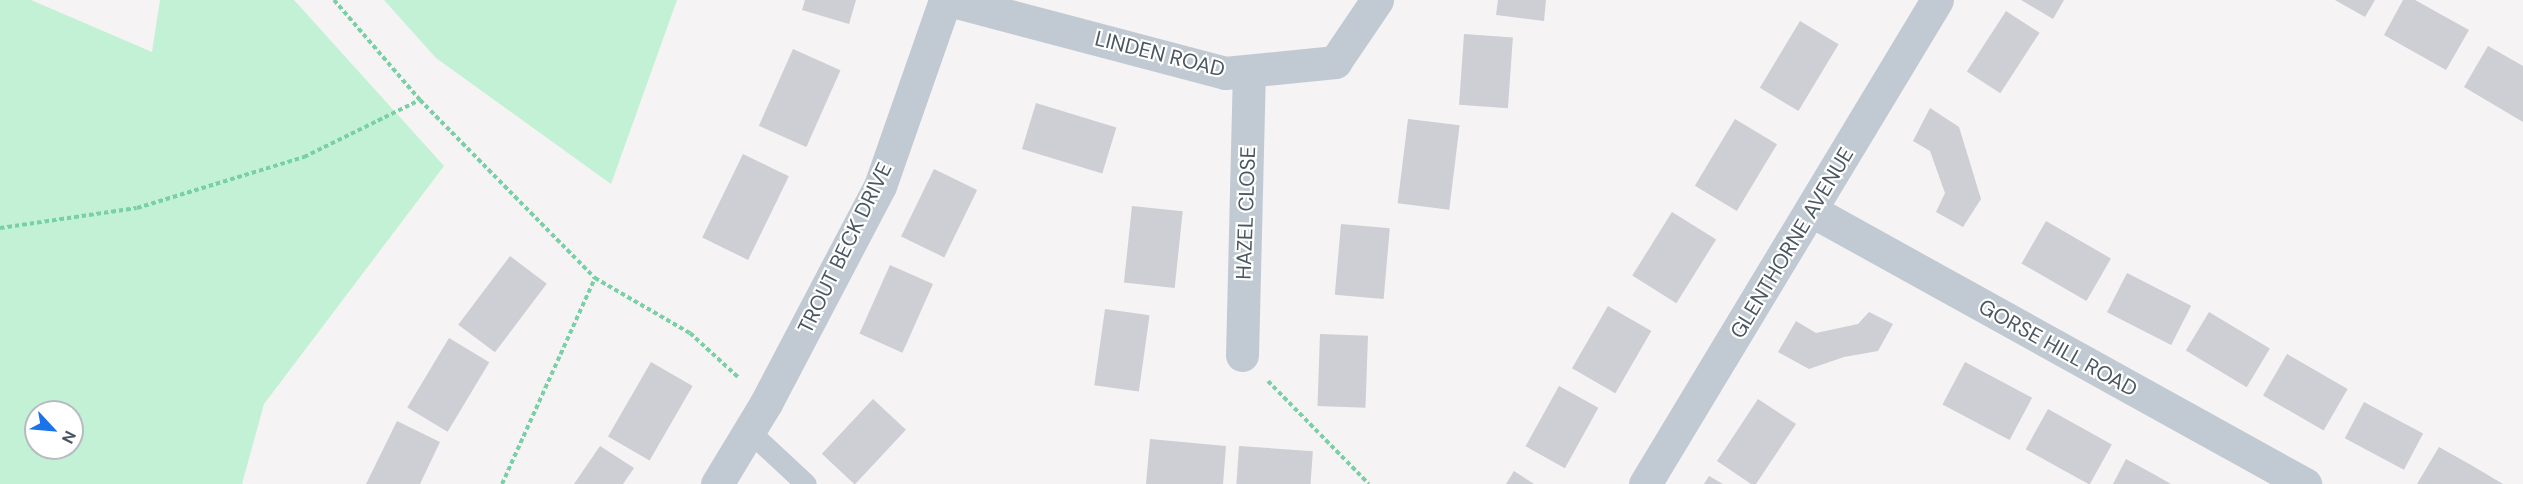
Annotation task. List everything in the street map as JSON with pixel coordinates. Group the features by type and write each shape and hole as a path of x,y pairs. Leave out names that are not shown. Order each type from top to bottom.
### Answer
{"street":[{"name":"TROUT BECK DRIVE","path":"717,484 766,403 880,186 945,0"},
{"name":"LINDEN ROAD","path":"950,0 1225,74 1335,62 1377,0"},
{"name":"GLENTHORNE AVENUE","path":"1645,484 1812,212 1937,0"},
{"name":"HAZEL CLOSE","path":"1242,355 1249,71"},
{"name":"GORSE HILL ROAD","path":"1812,212 2305,484"}],"lane":[{"path":"750,432 806,484"}],"path":[{"path":"334,0 420,100 595,278 690,333 766,403"},
{"path":"0,228 137,208 293,161 420,100"},
{"path":"502,484 595,278"},
{"path":"1242,355 1369,484"}],"green space":[{"path":"0,0 31,0 152,52 160,0 294,0 444,166 264,404 242,484 0,484"},
{"path":"384,0 677,0 611,184 436,58"}],"building":[{"path":"805,0 856,0 849,24 802,10"},
{"path":"1498,0 1546,0 1544,21 1496,15"},
{"path":"2021,0 2064,0 2053,19"},
{"path":"2335,0 2375,0 2365,17"},
{"path":"2403,0 2415,0 2469,30 2446,70 2384,35"},
{"path":"2006,11 2040,33 2000,93 1967,71"},
{"path":"1800,21 1839,44 1798,111 1760,88"},
{"path":"1464,34 1513,37 1508,108 1459,105"},
{"path":"2488,46 2523,66 2523,122 2464,87"},
{"path":"793,49 841,70 806,147 759,126"},
{"path":"1036,103 1116,128 1102,173 1022,149"},
{"path":"1930,108 1959,127 1981,199 1963,227 1936,212 1945,193 1930,151 1913,141"},
{"path":"1408,119 1460,125 1449,210 1398,203"},
{"path":"1735,119 1777,144 1737,211 1695,186"},
{"path":"743,154 789,176 748,260 702,238"},
{"path":"934,169 977,190 944,257 901,236"},
{"path":"1132,206 1183,211 1175,288 1124,283"},
{"path":"1672,212 1716,240 1676,303 1632,276"},
{"path":"2046,221 2111,258 2086,301 2022,263"},
{"path":"1341,224 1390,228 1384,299 1335,295"},
{"path":"510,256 547,284 495,352 458,325"},
{"path":"890,265 933,284 902,353 859,334"},
{"path":"2127,273 2191,306 2171,345 2107,312"},
{"path":"1608,306 1651,331 1615,393 1572,368"},
{"path":"1105,309 1150,315 1139,392 1094,385"},
{"path":"1869,312 1893,324 1878,351 1844,357 1809,369 1778,352 1796,321 1816,333 1858,324"},
{"path":"2209,312 2270,349 2247,387 2186,351"},
{"path":"1320,334 1368,336 1365,408 1317,406"},
{"path":"449,338 489,362 448,432 407,407"},
{"path":"2287,354 2348,389 2324,431 2263,396"},
{"path":"651,362 693,386 650,460 608,436"},
{"path":"1965,362 2032,398 2010,440 1942,404"},
{"path":"1559,386 1598,408 1565,468 1526,446"},
{"path":"873,399 906,430 855,484 822,454"},
{"path":"1758,399 1796,424 1756,484 1751,484 1717,461"},
{"path":"2364,402 2423,433 2404,470 2345,438"},
{"path":"2048,409 2112,444 2090,484 2026,449"},
{"path":"397,421 440,442 420,484 366,484"},
{"path":"1150,439 1226,446 1223,484 1146,484"},
{"path":"600,446 634,468 623,484 574,484"},
{"path":"1239,446 1313,451 1311,484 1236,484"},
{"path":"2439,447 2471,465 2503,484 2417,484"},
{"path":"2126,459 2157,476 2171,484 2113,484"},
{"path":"1514,471 1534,484 1506,484"},
{"path":"1709,476 1723,484 1704,484"}]}
